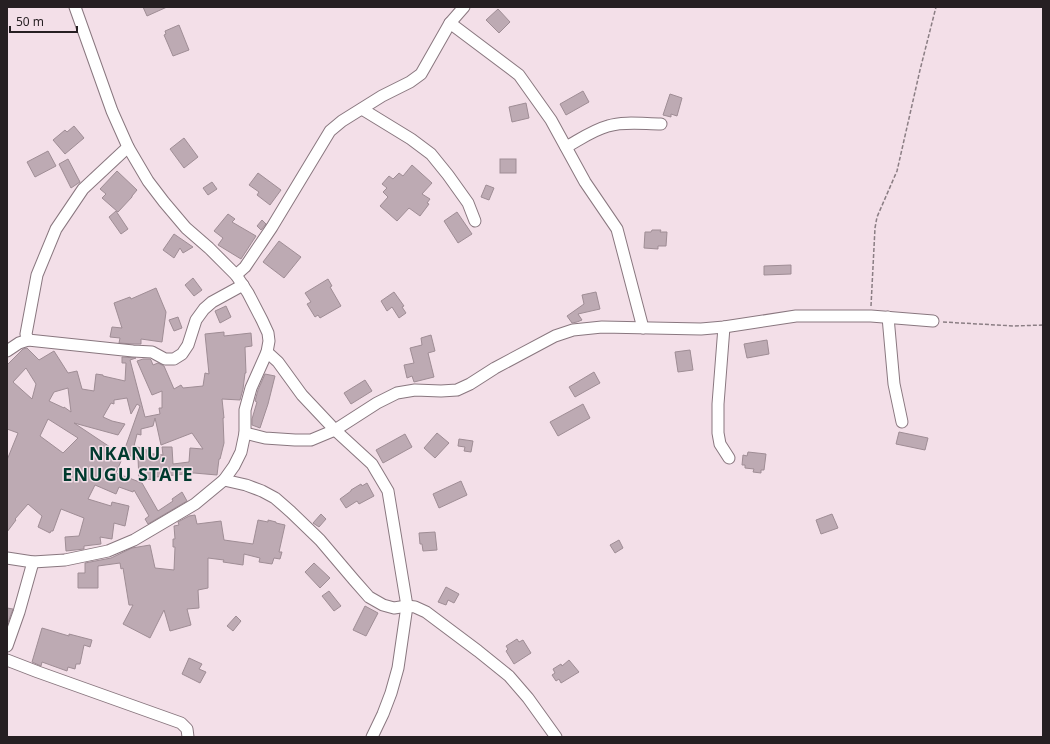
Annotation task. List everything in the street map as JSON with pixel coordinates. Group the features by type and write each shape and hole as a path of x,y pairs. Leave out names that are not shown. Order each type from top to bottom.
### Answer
{"street":[{"path":"236,275 245,268 272,227 330,131 342,121 382,96 410,82 421,74 450,23 464,7"},
{"path":"7,558 33,562 65,560 108,551 134,540 195,504 224,480 234,466 241,452 246,433 245,410 251,388 267,352 269,341 268,333 262,320 236,275 186,228 164,202 148,181 128,147 112,111 79,8"},
{"path":"450,23 518,75 551,120 585,182 617,229 643,328"},
{"path":"362,109 411,139 431,154 468,203 475,221"},
{"path":"566,147 608,126 619,124 661,124"},
{"path":"28,340 26,334 37,274 56,229 83,189 128,147"},
{"path":"7,350 28,340 152,352 165,359 174,359 182,354 188,345 196,320 204,309 212,302 243,285"},
{"path":"246,433 265,438 311,440 335,430 377,403 396,393 415,390 441,392 457,390 555,336 573,330 602,327 700,329 724,327 796,316 871,316 933,321"},
{"path":"888,317 894,384 902,422"},
{"path":"724,327 718,404 718,434 720,444 729,458"},
{"path":"267,352 278,362 302,396 335,430 372,464 388,491 407,606 398,668 391,693 372,737"},
{"path":"224,480 246,485 276,498 320,540 369,597 394,608 407,606 415,607 426,612 509,676 528,698 556,737"},
{"path":"7,646 19,612 33,562"},
{"path":"7,660 181,722 187,729 188,737"}],"path":[{"path":"871,316 876,217 897,171 936,7"},
{"path":"933,321 1014,326 1043,325"}],"building":[{"path":"143,7 167,7 147,16"},
{"path":"498,9 510,22 499,33 486,20"},
{"path":"179,25 189,50 173,56 164,35 166,34 165,31"},
{"path":"583,91 589,102 566,115 560,104"},
{"path":"670,94 682,98 677,116 671,114 671,117 663,115"},
{"path":"526,103 529,118 512,122 509,107"},
{"path":"74,126 84,138 65,154 53,140 65,130 67,132"},
{"path":"184,138 198,157 184,168 170,149"},
{"path":"48,151 56,166 35,177 27,162"},
{"path":"68,159 80,182 71,188 59,164"},
{"path":"500,159 516,159 516,173 500,173"},
{"path":"412,165 432,183 422,194 430,199 427,203 429,204 420,216 409,208 397,221 380,206 388,197 383,192 387,188 382,184 389,176 393,179 399,173 403,176"},
{"path":"117,171 137,190 118,212 102,198 106,194 100,189"},
{"path":"258,173 281,190 270,205 257,195 259,192 249,185"},
{"path":"212,182 217,189 208,195 203,188"},
{"path":"486,185 494,188 489,200 481,197"},
{"path":"116,211 128,229 121,234 109,217"},
{"path":"457,212 472,234 458,243 444,221"},
{"path":"228,214 235,219 232,222 256,236 241,259 218,245 223,238 214,231"},
{"path":"262,220 266,224 261,230 257,226"},
{"path":"652,230 667,232 666,246 658,246 658,249 644,248 645,232 651,232"},
{"path":"174,234 193,247 183,253 180,248 174,258 163,250"},
{"path":"279,241 301,257 284,278 263,262"},
{"path":"791,265 791,274 764,275 764,266"},
{"path":"193,278 202,290 194,296 185,285"},
{"path":"328,279 332,286 330,287 341,306 320,318 318,315 315,317 307,304 311,302 305,293"},
{"path":"156,288 166,312 162,342 141,339 141,344 119,343 120,338 110,337 112,327 122,328 114,303 130,297 131,299"},
{"path":"394,292 404,306 402,307 406,313 399,318 392,307 387,311 381,301"},
{"path":"596,292 600,309 578,314 582,320 572,323 567,316 584,304 582,295"},
{"path":"226,306 231,317 220,323 215,311"},
{"path":"178,317 182,328 174,331 169,320"},
{"path":"224,332 224,336 251,333 252,346 245,347 246,373 240,400 222,399 224,443 219,459 217,475 194,473 139,480 138,458 123,454 140,406 137,404 131,414 127,398 114,400 114,404 111,403 103,417 125,424 118,435 74,423 110,447 106,454 121,461 116,473 142,483 158,511 173,501 172,499 182,492 187,501 148,524 145,519 149,516 134,490 133,492 119,487 116,494 95,485 88,499 111,506 112,502 129,506 125,526 114,523 112,539 100,537 101,544 84,546 84,549 66,551 65,537 79,536 84,518 61,509 53,531 50,533 38,527 42,516 28,504 15,519 16,520 7,532 7,460 18,433 7,429 7,365 23,349 27,348 39,360 54,351 68,373 77,371 82,389 94,391 96,374 125,381 126,363 122,363 122,357 136,358 130,360 145,417 160,414 159,408 162,408 162,391 152,395 137,361 150,359 153,365 158,363 164,366 174,389 181,385 183,388 203,386 205,373 209,374 205,334","holes":["26,368 36,384 32,399 13,382","68,388 71,412 64,407 49,401 54,392","155,418 161,445 192,433 203,449 190,448 189,462 173,464 172,447 162,447 163,455 146,453 147,450 134,446 137,434 141,435 141,429 153,426","48,419 78,438 63,453 40,436"]},
{"path":"431,335 435,351 428,353 434,377 414,382 412,376 407,378 404,365 414,363 410,348 422,345 421,338"},
{"path":"767,340 769,354 747,358 744,344"},
{"path":"690,350 693,370 678,372 675,352"},
{"path":"594,372 600,383 575,397 569,387"},
{"path":"265,374 275,376 260,428 252,425 252,419 257,402 255,401 258,390"},
{"path":"365,380 372,391 351,404 344,393"},
{"path":"583,404 590,418 558,436 550,422"},
{"path":"899,432 928,438 925,450 896,444"},
{"path":"437,433 449,443 435,458 424,448"},
{"path":"405,434 412,447 383,463 376,450"},
{"path":"459,439 473,441 471,452 464,451 465,447 458,446"},
{"path":"748,452 766,454 764,470 761,470 761,473 753,472 754,469 745,468 745,465 742,465 743,455 747,456"},
{"path":"461,481 467,495 439,508 433,494"},
{"path":"367,483 374,496 359,504 357,501 346,508 340,499 361,484 362,486"},
{"path":"321,514 326,519 319,527 313,523"},
{"path":"832,514 838,528 821,534 816,520"},
{"path":"195,515 197,524 221,521 224,540 253,544 258,520 268,522 268,520 285,525 279,552 282,552 280,559 274,558 272,564 259,562 260,558 244,554 243,565 208,558 208,588 198,590 199,608 187,609 191,625 170,631 164,610 150,638 123,624 133,605 129,605 123,568 121,569 120,563 98,566 98,588 78,588 78,573 85,573 85,563 111,558 132,548 150,545 155,568 174,570 174,526 179,525 178,522 189,516"},
{"path":"435,532 437,550 423,551 422,544 420,544 419,533"},
{"path":"619,540 623,548 615,553 610,545"},
{"path":"314,563 330,578 320,588 305,572"},
{"path":"446,587 459,594 454,603 448,600 446,605 438,602"},
{"path":"329,591 341,606 334,611 322,596"},
{"path":"365,606 378,613 366,636 353,630"},
{"path":"7,608 13,609 7,625"},
{"path":"236,616 241,621 233,631 227,626"},
{"path":"42,628 69,636 69,634 92,640 90,647 84,645 80,664 76,664 75,669 68,667 67,671 42,662 41,666 32,662"},
{"path":"517,639 519,642 523,640 531,653 514,664 506,651 508,649 506,646"},
{"path":"189,658 202,664 199,669 206,672 200,683 182,674"},
{"path":"569,660 579,672 561,683 559,679 556,681 552,675 555,673 553,669 561,664 562,666"}],"district":[{"name":"NKANU, ENUGU STATE","path":"128,463"}]}
